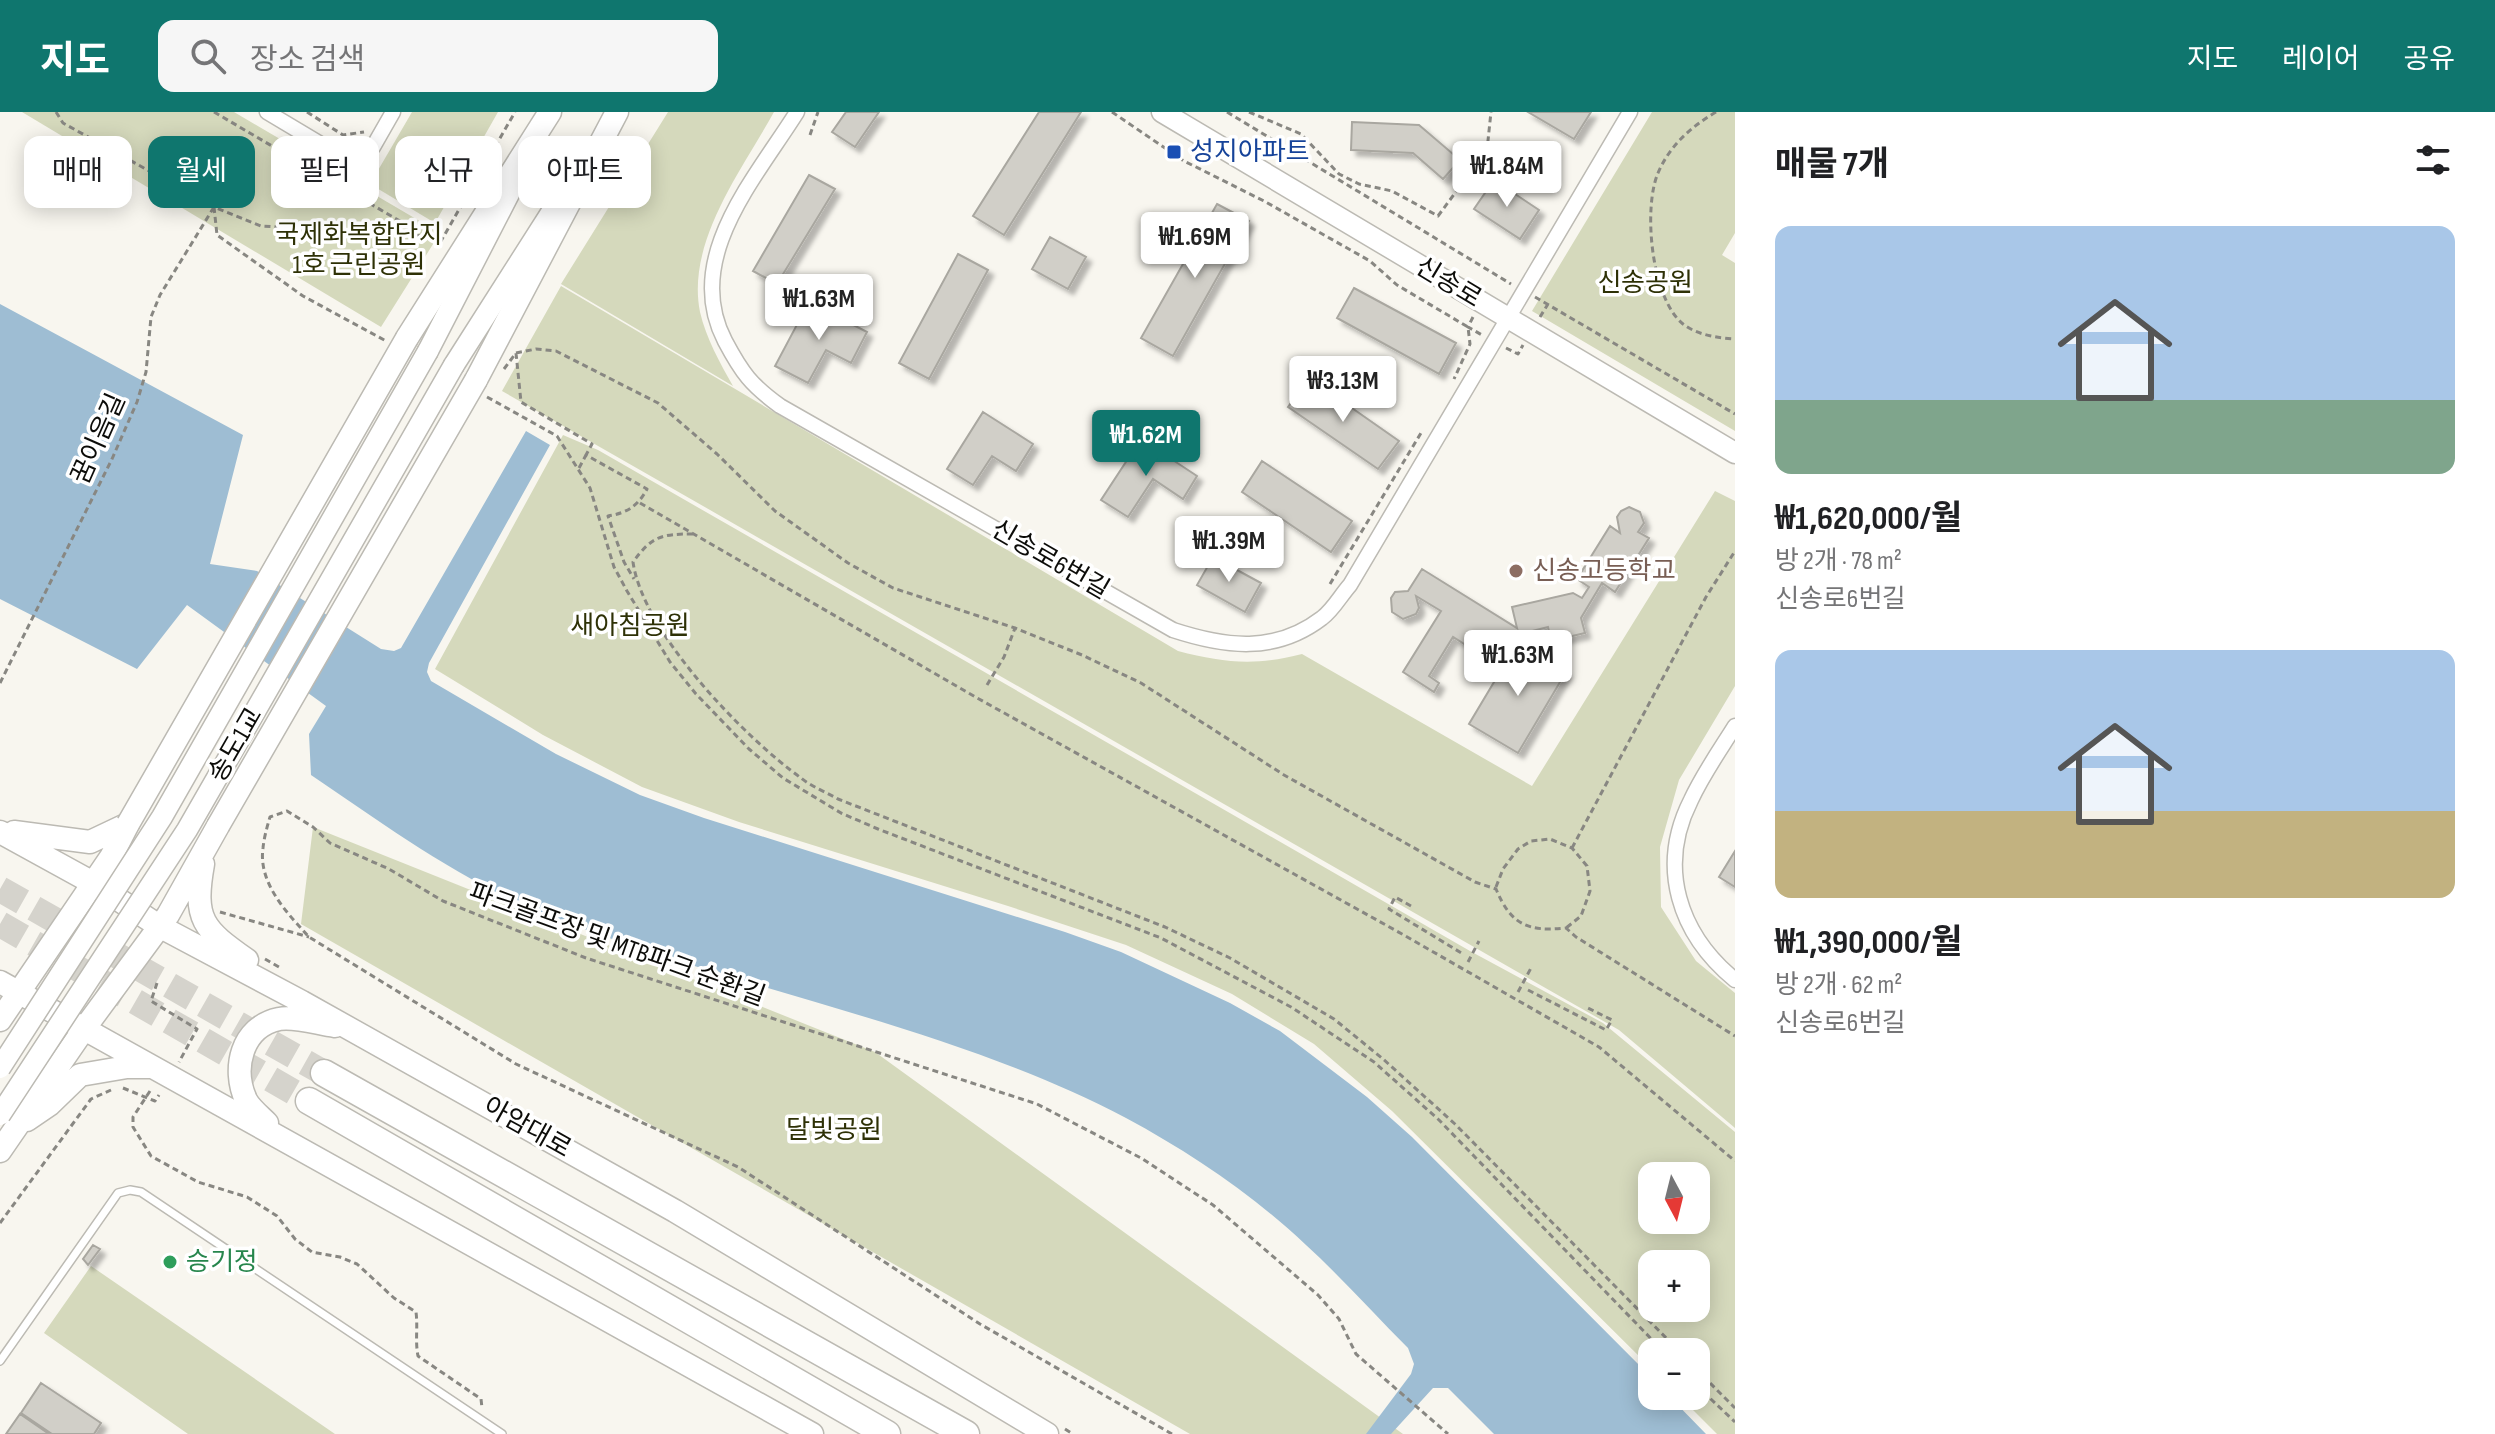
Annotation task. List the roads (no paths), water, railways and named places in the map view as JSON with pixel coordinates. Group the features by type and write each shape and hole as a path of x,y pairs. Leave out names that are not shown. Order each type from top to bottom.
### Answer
{"highway":[{"name":"아암대로","path":"324,1073 966,1434"},
{"path":"309,1101 887,1434"}],"main road":[{"path":"0,1020 9,988 93,883 407,338 551,112"},
{"name":"송도1교","path":"0,1068 162,817 428,351 551,112"},
{"path":"0,1151 8,1121 84,1029 168,915 218,826 487,378 616,112"},
{"name":"송도1교","path":"8,1121 187,830 454,365 616,112"},
{"name":"신송로","path":"1162,112 1735,453"},
{"path":"0,831 90,842 128,824"},
{"path":"218,826 203,864 198,906 202,917 213,936 302,1002"},
{"name":"아암대로","path":"0,831 93,883 159,926 302,1002 675,1211 1047,1434"},
{"path":"9,988 812,1434"},
{"path":"284,1140 247,1102 238,1070 244,1046 260,1027 281,1019 348,1028"},
{"path":"8,1121 49,1105 80,1075 127,1067 152,1067"}],"street":[{"path":"267,112 339,155 358,156 373,147 393,112"},
{"name":"신송로6번길","path":"797,112 728,222 715,254 711,294 719,329 737,365 753,387 780,406 1173,630 1212,642 1244,645 1271,642 1297,634 1324,617 1350,585 1630,112"},
{"path":"1735,726 1690,800 1678,835 1676,894 1686,923 1718,966 1735,980"}],"lane":[{"path":"0,1361 118,1193 130,1190 141,1192 502,1434"}],"water":[{"path":"0,304 243,435 210,564 257,571 381,649 394,651 401,648 526,431 550,445 429,663 427,672 431,681 556,754 640,795 1121,952 1230,1003 1280,1031 1367,1097 1412,1137 1638,1364 1638,1410 1683,1410 1706,1434 1494,1434 1448,1388 1433,1388 1391,1434 1366,1434 1411,1374 1414,1364 1408,1348 1286,1227 1243,1192 1174,1146 1126,1118 1055,1084 983,1056 611,939 538,911 478,883 421,849 311,775 309,734 326,706 187,605 137,669 0,599"}],"tunnel":[{"path":"0,889 324,1073"},
{"path":"0,924 309,1101"}],"place":[{"name":"성지아파트","path":"1174,152"},
{"name":"신송고등학교","path":"1516,571"},
{"name":"승기정","path":"170,1262"}],"park label":[{"name":"국제화복합단지 1호 근린공원","path":"359,250"},
{"name":"신송공원","path":"1645,283"},
{"name":"새아침공원","path":"630,626"},
{"name":"달빛공원","path":"834,1130"}]}
